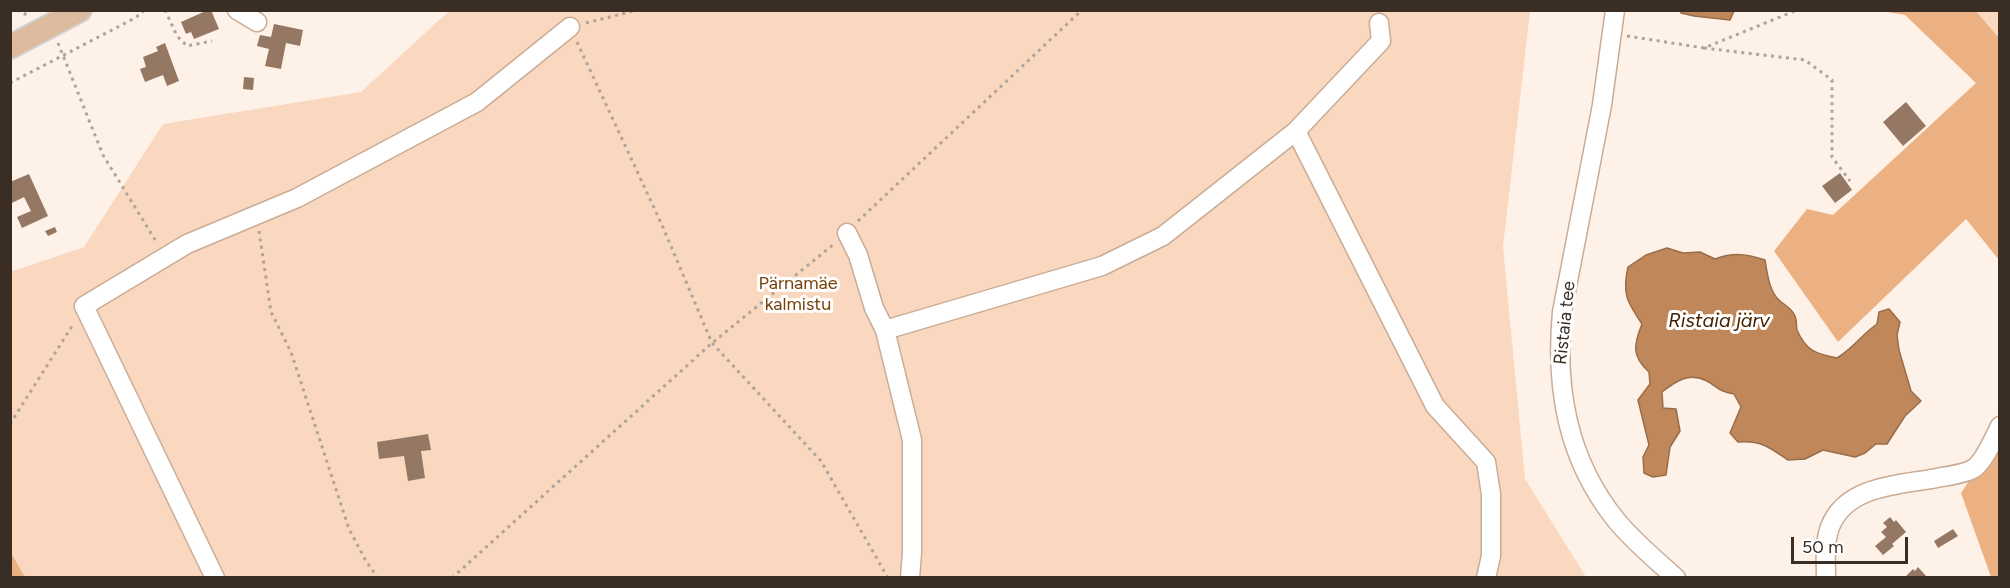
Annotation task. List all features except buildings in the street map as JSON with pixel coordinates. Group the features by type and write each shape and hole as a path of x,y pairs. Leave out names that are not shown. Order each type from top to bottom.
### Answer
{"main road":[{"path":"10,47 80,10"}],"street":[{"path":"237,10 241,15 257,22"},
{"name":"Ristaia tee","path":"1616,10 1562,312 1559,357 1561,387 1569,430 1587,474 1601,500 1634,539 1676,578"},
{"path":"885,330 1102,266 1163,236 1296,131 1381,41 1379,23"},
{"path":"215,578 84,306 187,244 297,198 477,102 570,27"},
{"path":"1296,131 1435,406 1486,462 1491,494 1491,556 1486,578"},
{"path":"847,233 858,255 874,308 885,330 912,440 910,578"},
{"path":"1826,578 1827,548 1831,526 1850,502 1868,491 1952,475 1973,468 1987,450 2000,426"}],"path":[{"path":"10,83 63,57 145,10"},
{"path":"165,10 177,36 187,46 212,41"},
{"path":"637,10 570,27 662,225 712,343 821,461 888,578"},
{"path":"452,578 712,343 847,233 1082,10"},
{"path":"1704,48 1797,10"},
{"path":"51,26 102,155 166,257"},
{"path":"1613,33 1704,48 1805,60 1832,80 1832,157 1850,181"},
{"path":"255,216 271,312 291,352 349,529 378,578"},
{"path":"10,424 84,306"}],"green space":[{"name":"Pärnamäe kalmistu","path":"449,11 1530,11 1503,247 1525,479 1586,577 25,577 10,553 10,272 84,247 163,124 361,92"},
{"path":"1976,11 1999,11 1999,38"}],"shaded area":[{"path":"1882,11 1976,11 1999,38 1999,260 1966,219 1838,342 1774,251 1807,209 1833,215 1976,83 1905,15"},
{"path":"1999,436 1999,577 1991,577 1961,493"},
{"path":"11,553 25,577 11,577"}],"water":[{"path":"1681,10 1734,11 1730,20 1694,16 1681,13"},
{"name":"Ristaia järv","path":"1667,248 1683,253 1700,252 1715,259 1728,255 1740,255 1765,260 1773,292 1794,313 1800,337 1808,347 1823,355 1837,358 1843,354 1877,324 1879,312 1889,309 1900,322 1897,335 1899,350 1911,391 1921,401 1905,416 1887,444 1876,444 1865,453 1855,457 1823,450 1805,459 1788,460 1764,445 1738,442 1730,433 1741,407 1734,394 1721,390 1700,378 1683,379 1662,392 1663,408 1676,409 1680,431 1670,447 1666,475 1653,477 1644,473 1643,457 1649,445 1638,400 1650,384 1649,372 1639,361 1637,355 1636,344 1642,324 1627,297 1626,276 1628,267 1646,255"}]}
